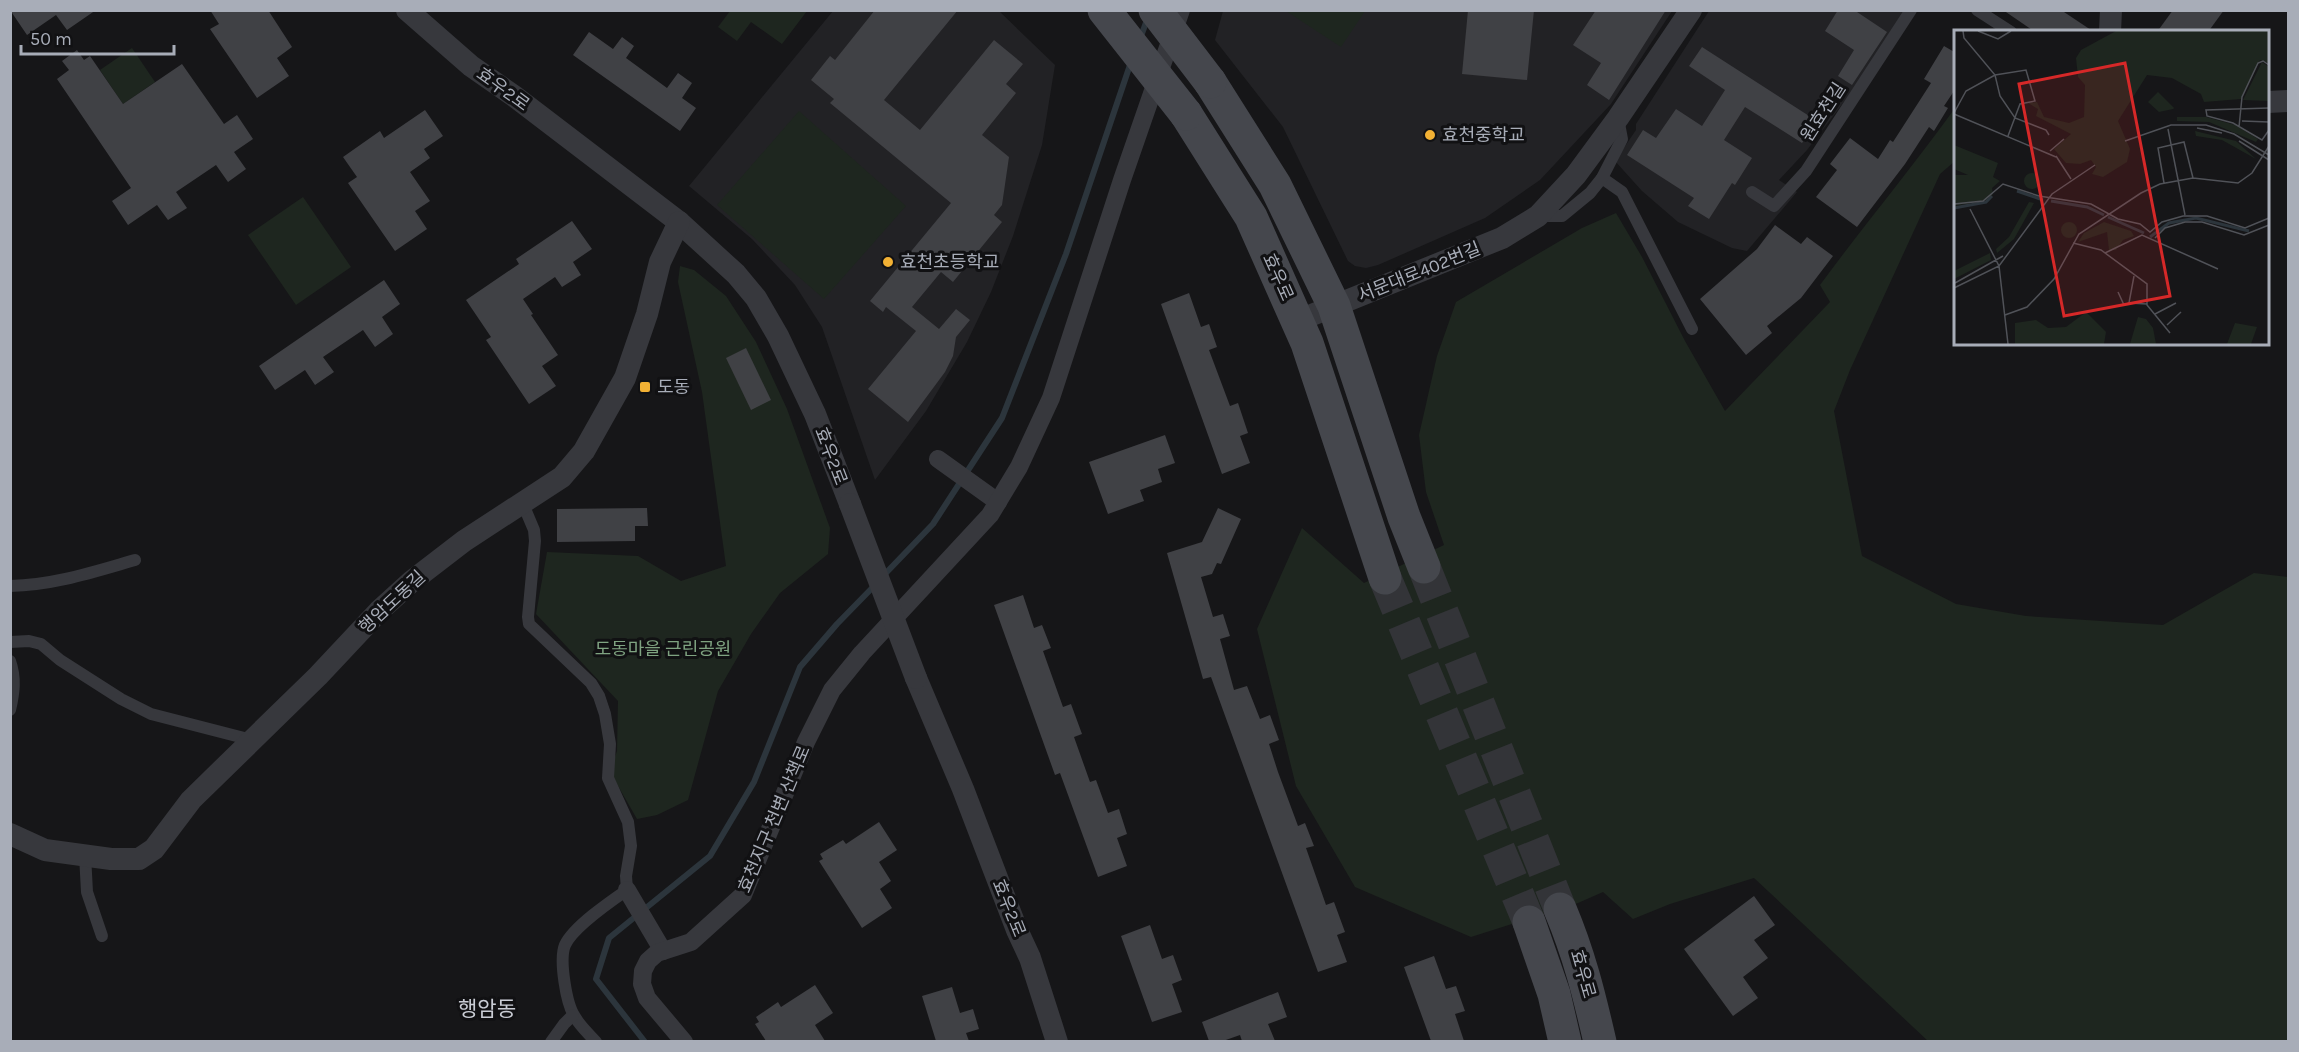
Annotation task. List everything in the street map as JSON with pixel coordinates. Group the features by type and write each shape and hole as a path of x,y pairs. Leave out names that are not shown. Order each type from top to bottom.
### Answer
{"main road":[{"name":"효우로","path":"1104,10 1186,114 1251,217 1307,343 1385,578"},
{"name":"효우로","path":"1155,10 1210,82 1275,185 1334,306 1404,517 1424,567"},
{"name":"효우로","path":"1560,909 1583,970 1600,1041"},
{"name":"효우로","path":"1529,922 1554,994 1565,1041"}],"street":[{"name":"효우2로","path":"407,10 471,66 514,96 679,222 736,274 756,298 778,336 815,414 916,678 1030,958 1057,1041"},
{"name":"효천지구 천변 산책로","path":"684,1041 647,998 642,984 643,971 648,961 663,951 691,942 743,895 806,742 832,690 862,653 990,515 992,497 1019,467 1051,398 1122,180 1181,10"},
{"name":"서문대로402번길","path":"1297,321 1502,238 1538,216 1576,175 1618,118 1691,10"},
{"path":"2110,30 2111,10"},
{"path":"2269,102 2289,101"},
{"name":"행암도동길","path":"10,834 45,850 131,861 139,859 154,849 191,800 318,675 379,611 412,581 464,542 562,477 584,451 625,378 647,314 660,261 679,222"},
{"path":"942,461 992,497"},
{"path":"630,895 663,951"}],"lane":[{"name":"원효천길","path":"1752,192 1774,206 1806,171 1911,10"},
{"path":"1977,10 2008,30"},
{"name":"서문대로402번길","path":"1538,216 1562,216 1590,193 1602,178 1622,139 1618,118"},
{"path":"1602,178 1623,192 1692,329"},
{"path":"523,504 534,530 535,541 529,624 569,660 591,683 599,696 605,714 610,744 608,778 628,822 631,846 626,876 630,895 587,921 565,946 563,966 567,996 573,1016 596,1041"},
{"path":"10,586 31,586 75,578 135,560"},
{"path":"10,642 29,641 40,644 77,672 151,714 252,740"},
{"path":"10,661 14,672 14,686 10,710"},
{"path":"85,855 87,892 102,936"},
{"path":"551,1041 573,1016"}],"shaded area":[{"name":"효천초등학교","path":"833,11 999,11 1055,65 1042,145 1013,236 991,292 967,342 926,411 875,480 822,327 795,285 752,239 689,186"},
{"name":"효천중학교","path":"1223,11 1672,11 1611,104 1540,180 1485,218 1378,265 1366,268 1355,266 1348,261 1283,127 1215,40"},
{"path":"1709,11 1906,11 1857,85 1807,150 1779,180 1797,192 1747,251 1732,248 1678,222 1642,191 1615,161 1636,130 1636,124"}],"green space":[{"path":"730,11 807,11 782,44 751,22 737,41 718,27"},
{"path":"1286,11 1365,11 1341,47"},
{"path":"132,48 155,82 123,104 100,70"},
{"path":"1954,109 1954,162 1940,174 1850,370 1834,411 1862,556 1956,604 2026,616 2163,625 2254,573 2288,577 2288,1041 1928,1041 1754,878 1670,904 1633,919 1603,892 1578,903 1471,937 1355,887 1296,786 1257,629 1302,528 1364,583 1444,545 1426,492 1419,435 1437,356 1456,302 1582,228 1616,213 1725,411 1830,302 1820,285"},
{"path":"799,111 906,206 824,299 717,205"},
{"path":"303,197 351,267 296,305 248,235"},
{"name":"도동마을 근린공원","path":"680,266 694,270 726,296 756,342 787,409 830,528 828,554 780,593 751,634 718,691 688,800 657,815 637,819 610,772 617,751 618,701 536,614 547,552 638,556 681,581 726,566 702,392 678,282"}],"building":[{"path":"10,10 96,10 67,30 56,15 27,35"},
{"path":"210,10 268,10 292,47 277,58 289,76 257,98 210,29 219,24"},
{"path":"875,10 958,10 884,100 920,130 994,40 1023,64 1006,84 1016,93 982,135 1009,157 1002,205 994,215 1002,222 953,282 941,272 912,307 939,329 956,309 970,320 956,337 953,356 945,372 908,422 868,389 916,331 886,307 883,312 870,301 951,203 830,103 834,99 811,80 830,56 835,60"},
{"path":"1468,10 1534,10 1527,80 1462,74"},
{"path":"1596,10 1666,10 1609,100 1587,85 1601,63 1573,45"},
{"path":"1838,10 1854,10 1887,32 1852,85 1838,76 1854,50 1825,31"},
{"path":"2003,10 2061,10 2091,30 2032,30"},
{"path":"2173,10 2224,10 2209,30 2158,30"},
{"path":"589,32 613,49 622,37 634,46 626,58 667,88 678,73 692,83 682,98 696,108 680,131 573,55"},
{"path":"1944,46 1954,52 1954,91 1944,106 1948,108 1934,131 1929,127 1905,164 1857,227 1816,197 1837,170 1830,164 1850,138 1878,159 1890,140 1893,142 1931,83 1924,79"},
{"path":"1702,47 1817,121 1802,143 1745,107 1724,140 1752,158 1735,185 1732,183 1709,219 1688,206 1694,198 1627,155 1643,130 1656,138 1676,109 1702,126 1725,90 1689,66"},
{"path":"77,50 84,60 90,56 123,104 182,64 224,124 237,115 253,139 234,152 246,169 228,182 216,165 176,192 187,208 168,220 157,205 128,225 112,201 131,188 57,79 69,70 62,61"},
{"path":"425,110 443,136 424,149 430,158 410,172 430,201 415,211 427,229 395,251 348,183 357,177 343,157 380,131 384,138"},
{"path":"572,221 592,249 573,262 581,275 562,287 555,277 523,299 558,355 542,366 556,386 529,404 486,340 491,337 466,300 519,264 516,259"},
{"path":"1775,225 1801,244 1807,237 1833,256 1801,298 1767,326 1772,333 1746,355 1700,299 1757,249"},
{"path":"384,280 400,304 382,317 393,334 375,347 363,330 323,357 334,372 315,385 305,370 275,390 259,366"},
{"path":"1189,293 1201,327 1209,324 1217,347 1209,350 1230,406 1238,403 1248,433 1240,436 1250,463 1222,474 1161,304"},
{"path":"746,348 771,400 751,410 726,358"},
{"path":"1165,435 1175,463 1158,469 1162,482 1140,490 1144,501 1108,514 1089,462"},
{"path":"647,508 648,526 635,526 635,541 557,542 557,509"},
{"path":"1218,508 1241,519 1221,564 1217,563 1212,574 1201,577 1213,617 1223,614 1230,636 1220,639 1234,690 1247,686 1260,719 1270,715 1279,740 1269,744 1278,772 1298,826 1305,823 1314,846 1306,848 1326,905 1334,902 1345,932 1337,935 1347,962 1318,972 1211,677 1203,679 1167,553 1202,542"},
{"path":"1023,595 1034,628 1042,625 1051,648 1043,651 1063,707 1071,704 1082,734 1074,737 1090,782 1096,780 1108,813 1119,809 1127,834 1117,838 1127,866 1098,877 1060,773 1055,775 994,605"},
{"path":"879,822 897,850 879,862 891,881 880,889 892,908 862,928 819,861 823,859 820,854 843,840 846,844"},
{"path":"1754,896 1775,925 1754,940 1768,958 1743,977 1758,998 1733,1016 1684,949"},
{"path":"1150,925 1162,959 1173,955 1182,980 1172,984 1182,1012 1152,1022 1121,936"},
{"path":"1434,956 1446,989 1456,986 1465,1011 1455,1014 1464,1041 1431,1041 1404,967"},
{"path":"815,985 833,1013 815,1025 825,1041 766,1041 755,1024 759,1022 756,1017 778,1002 781,1007"},
{"path":"952,987 960,1013 973,1009 979,1029 966,1033 969,1041 936,1041 922,996"},
{"path":"1278,992 1287,1017 1268,1024 1275,1041 1242,1041 1240,1035 1223,1041 1209,1041 1202,1022"}],"waterway":[{"path":"1140,39 1148,17"},
{"path":"883,576 933,524 1002,418 1066,254 1131,62"},
{"path":"645,1042 596,979 609,938 710,856 754,782 800,667 876,584"}],"tunnel":[{"path":"1424,567 1560,909"},
{"path":"1385,578 1529,922"}],"place":[{"name":"효천중학교","path":"1430,135"},
{"name":"효천초등학교","path":"888,262"},
{"name":"도동","path":"645,387"}],"district":[{"name":"행암동","path":"487,1009"}]}
